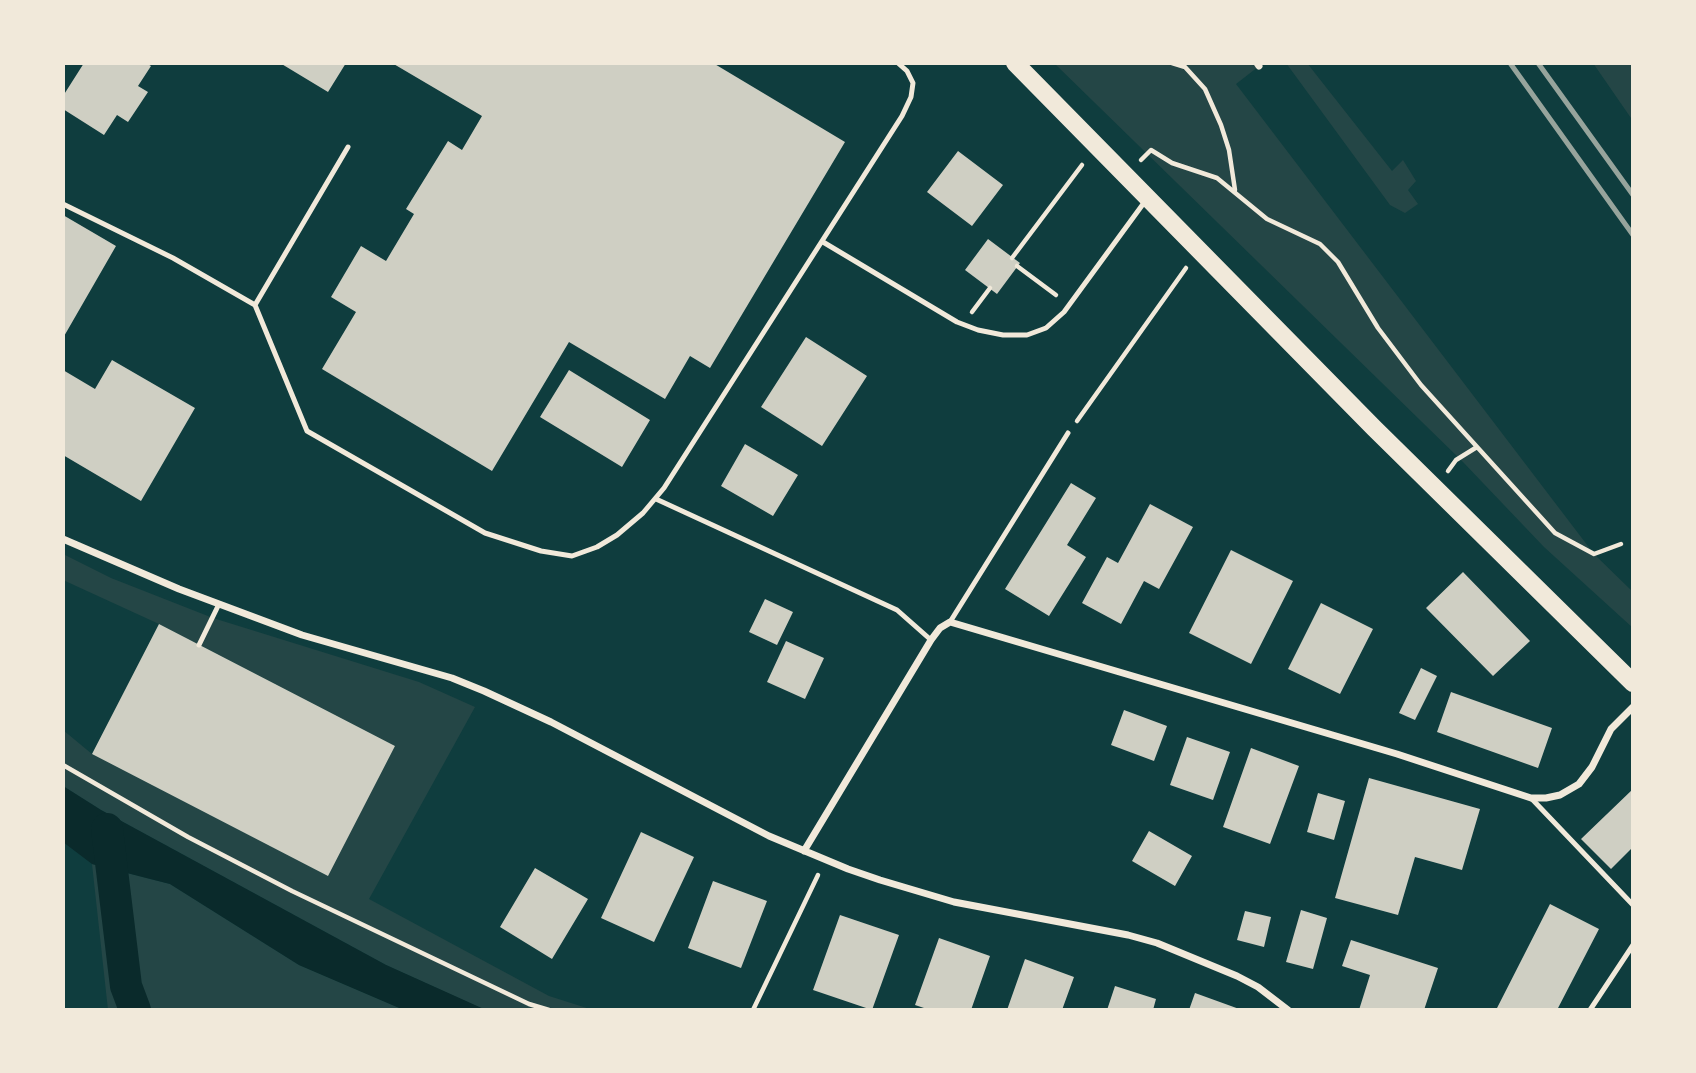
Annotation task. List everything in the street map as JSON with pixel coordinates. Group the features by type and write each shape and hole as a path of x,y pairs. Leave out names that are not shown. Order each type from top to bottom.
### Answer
{"main road":[{"path":"1015,63 1374,428 1633,683"}],"street":[{"path":"63,539 179,589 303,635 452,678 484,691 551,722 769,836 804,851 880,880 954,902 1157,943 1237,976 1258,987 1288,1010"},
{"path":"804,851 931,640 940,628 950,622 1397,754 1531,798 1560,795 1578,784 1592,766 1611,729 1633,707"}],"lane":[{"path":"63,204 173,258 256,305 307,431 485,533 541,551 572,556 597,547 617,535 656,499 912,97 912,83 907,71 898,63"},
{"path":"256,305 348,147"},
{"path":"822,242 964,324 1003,335 1027,335 1056,321 1148,197"},
{"path":"950,622 1068,433"},
{"path":"656,499 897,610 931,640"},
{"path":"199,645 219,604"},
{"path":"1531,798 1633,905"},
{"path":"1590,1010 1633,945"}],"path":[{"path":"1172,63 1185,67 1205,89 1229,150 1236,191"},
{"path":"1126,175 1151,150 1172,163 1217,178 1267,219 1320,244 1338,262 1378,328 1422,385 1555,533 1594,554 1620,544"},
{"path":"1012,258 1082,165"},
{"path":"1068,433 1199,250"},
{"path":"1017,267 1070,304"},
{"path":"964,324 990,288"},
{"path":"1456,460 1477,447"},
{"path":"63,765 292,891 529,1004 550,1010"},
{"path":"753,1010 825,859"}],"shaded area":[{"path":"1054,63 1263,63 1236,84 1594,554 1633,592 1633,628 1544,547 1463,462"},
{"path":"1286,63 1307,63 1392,171 1403,160 1416,181 1408,190 1418,204 1405,213 1390,205"},
{"path":"1593,63 1633,63 1633,121"},
{"path":"63,554 111,578 213,618 419,682 475,707 369,899 549,996 593,1010 485,1010 386,965 101,810 63,786 63,730 92,754 327,875 395,746 159,624 63,580"},
{"path":"63,786 101,810 386,965 486,1010 404,1010 299,965 170,884 92,864 63,842"},
{"path":"92,864 170,884 299,965 404,1010 108,1010"}],"building":[{"path":"84,63 146,63 151,66 138,86 148,92 128,122 117,115 104,135 63,109 63,96"},
{"path":"280,63 346,63 328,92"},
{"path":"392,63 713,63 845,142 710,368 690,356 665,399 569,342 492,471 322,369 356,312 331,297 361,246 386,261 414,214 406,209 448,141 462,150 482,116"},
{"path":"958,151 1003,185 972,226 927,192"},
{"path":"63,215 116,246 63,338"},
{"path":"988,239 1020,263 997,294 965,270"},
{"path":"806,337 867,376 822,446 761,407"},
{"path":"112,360 195,408 141,501 63,455 63,370 95,389"},
{"path":"569,370 650,420 622,467 540,417"},
{"path":"745,444 798,475 773,516 721,486"},
{"path":"1071,483 1096,498 1067,545 1086,557 1049,616 1005,589"},
{"path":"1150,504 1193,527 1159,589 1144,581 1121,624 1082,603 1107,557 1118,563"},
{"path":"1231,550 1293,581 1251,664 1189,633"},
{"path":"1463,572 1530,641 1493,676 1426,608"},
{"path":"765,599 793,612 777,645 749,632"},
{"path":"1321,603 1373,629 1340,694 1288,669"},
{"path":"159,624 395,746 328,876 92,754"},
{"path":"786,641 824,658 805,699 767,682"},
{"path":"1421,668 1437,676 1415,720 1399,713"},
{"path":"1451,692 1552,728 1538,768 1437,732"},
{"path":"1124,710 1167,726 1154,761 1111,745"},
{"path":"1187,737 1230,752 1213,800 1170,785"},
{"path":"1251,748 1299,766 1270,844 1223,827"},
{"path":"1369,778 1480,809 1462,870 1415,857 1398,915 1335,898"},
{"path":"1633,789 1633,847 1611,869 1581,839"},
{"path":"1318,793 1345,801 1334,840 1307,832"},
{"path":"1149,831 1192,856 1175,886 1132,861"},
{"path":"641,832 694,857 654,942 601,918"},
{"path":"535,868 588,899 552,959 500,927"},
{"path":"713,881 767,901 741,968 688,948"},
{"path":"1550,904 1599,929 1557,1010 1496,1010"},
{"path":"1301,910 1327,918 1313,969 1286,962"},
{"path":"1245,911 1271,917 1264,947 1237,940"},
{"path":"840,915 899,935 872,1010 813,990"},
{"path":"939,938 990,956 971,1010 930,1010 915,1005"},
{"path":"1351,940 1438,968 1424,1010 1359,1010 1370,975 1342,966"},
{"path":"1025,959 1074,977 1062,1010 1007,1010"},
{"path":"1115,986 1156,999 1153,1010 1107,1010"},
{"path":"1195,993 1242,1010 1189,1010"}],"waterway":[{"path":"107,829 126,986 135,1010"}],"railway":[{"path":"1510,63 1633,235"},
{"path":"1538,63 1633,195"}]}
